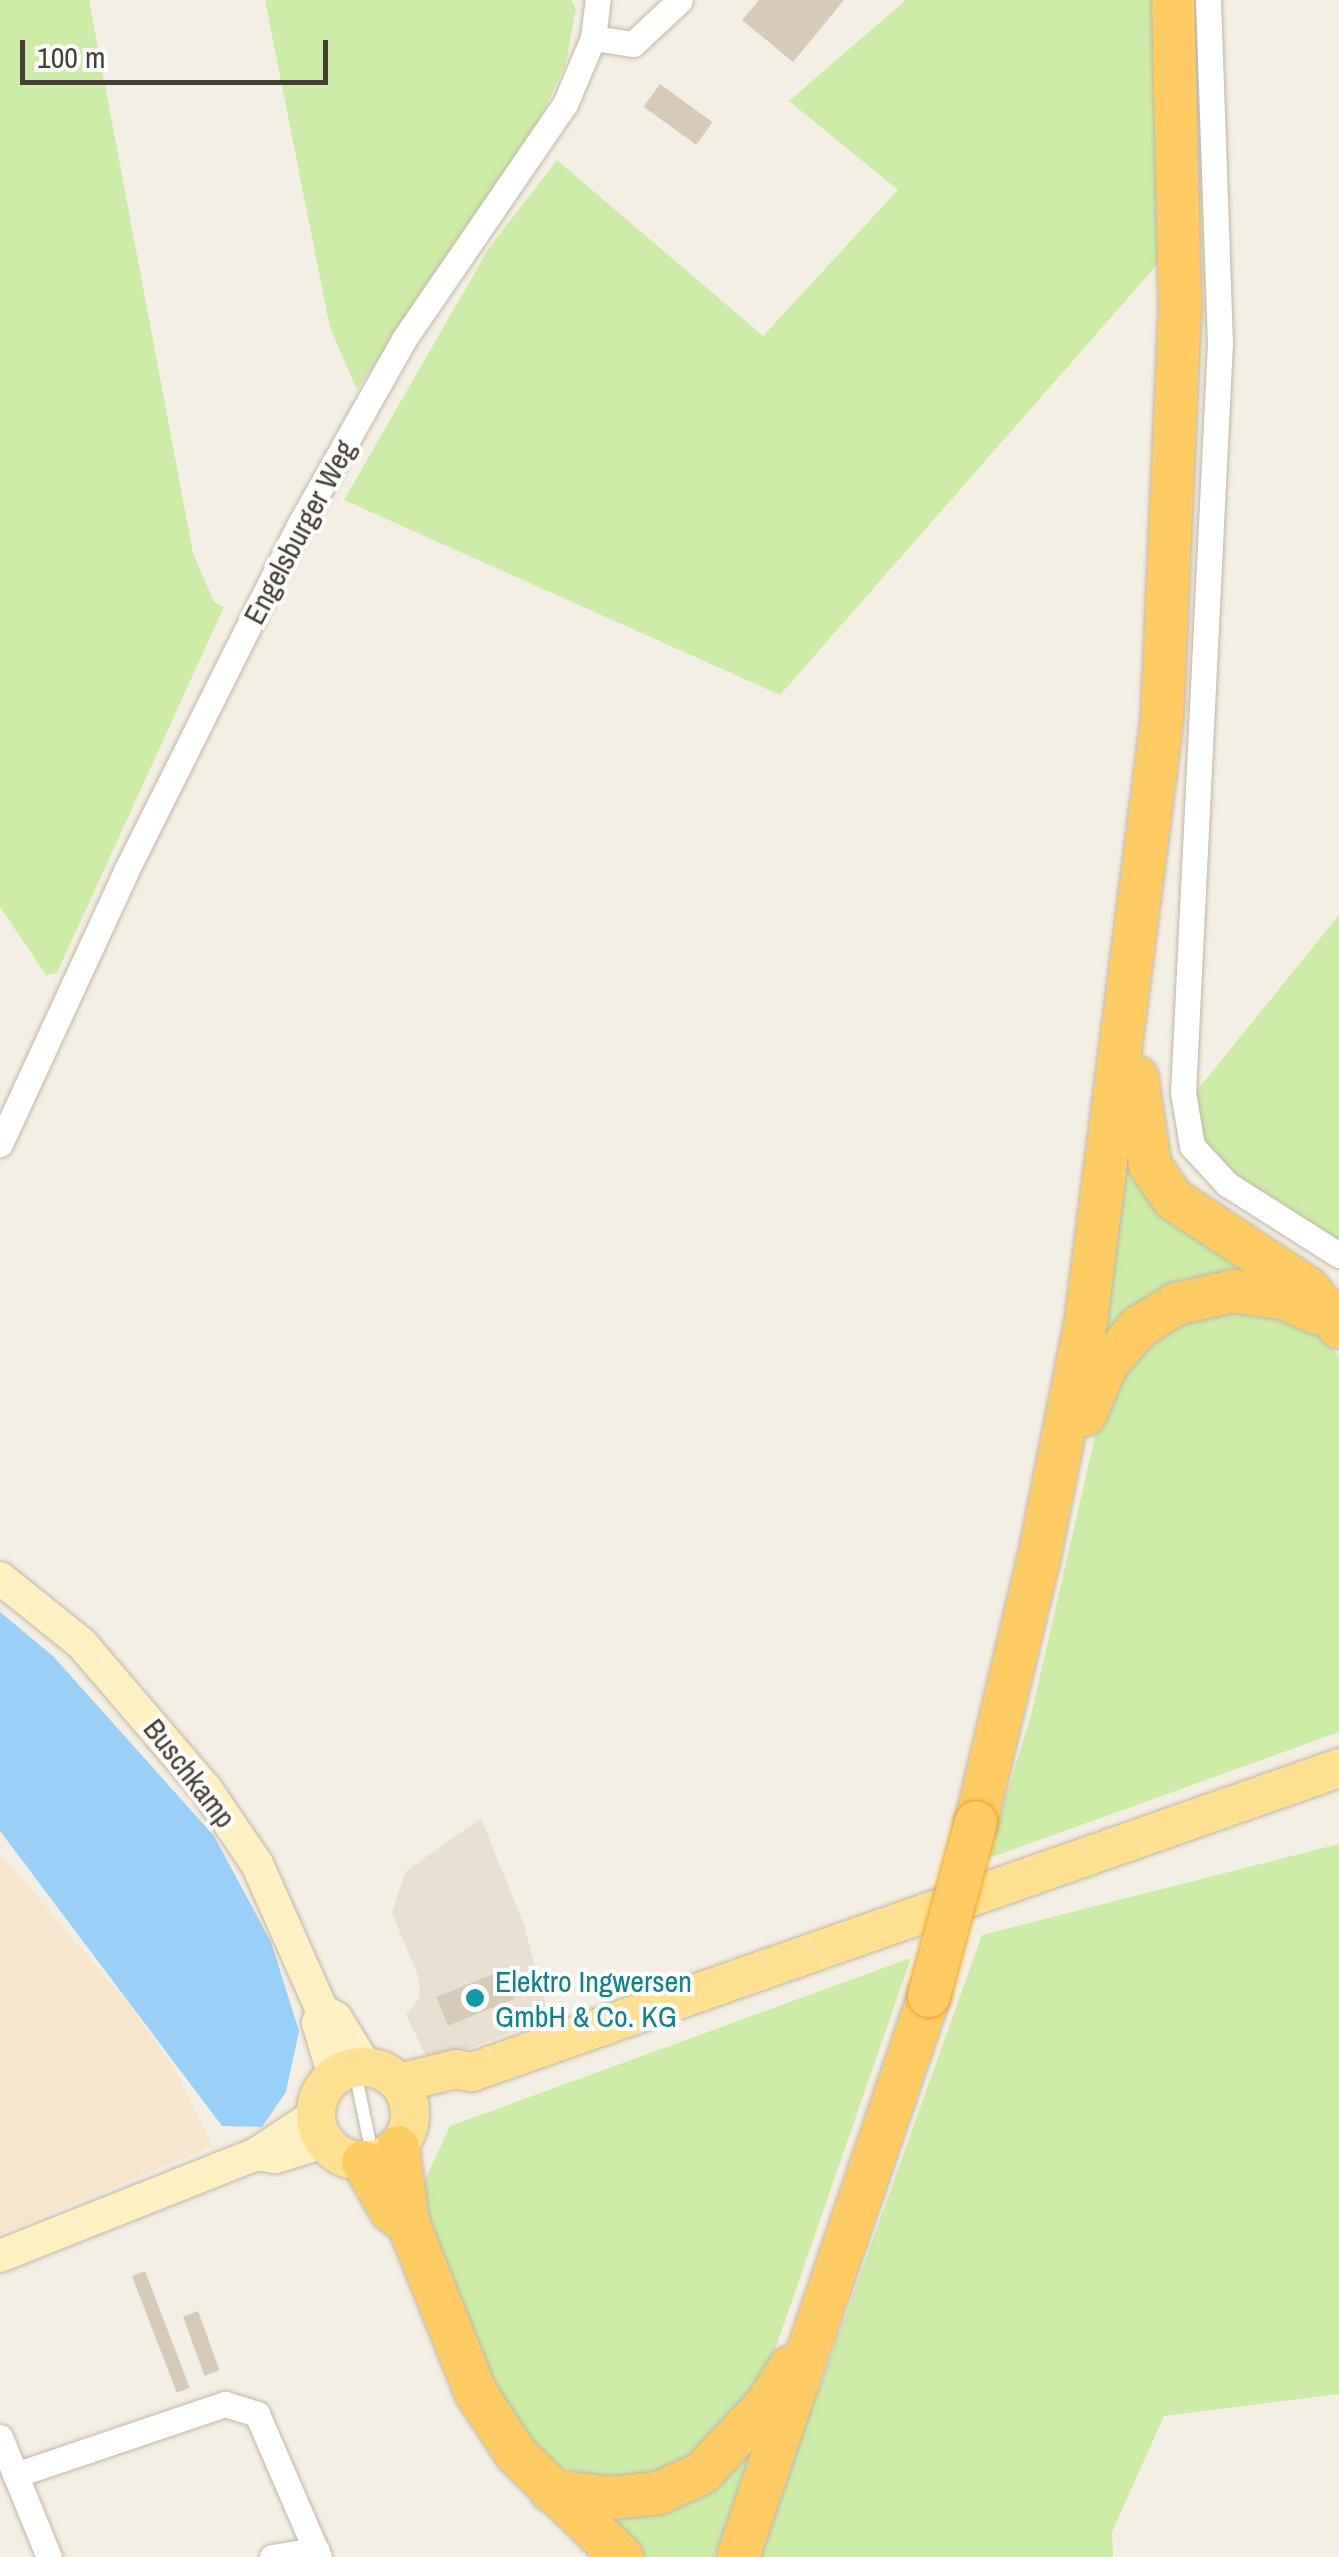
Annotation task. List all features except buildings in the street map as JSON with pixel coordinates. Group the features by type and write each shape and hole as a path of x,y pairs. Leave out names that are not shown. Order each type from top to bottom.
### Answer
{"highway":[{"path":"738,2557 830,2302 929,1996 976,1822 1046,1524 1089,1302 1134,977 1162,720 1174,514 1182,198 1173,0"},
{"path":"1134,977 1137,1090 1150,1165 1173,1199 1308,1288 1337,1324"},
{"path":"1046,1524 1106,1364 1139,1327 1176,1304 1234,1292 1286,1299 1337,1324"},
{"path":"375,2109 408,2223 476,2393 516,2454 622,2557"},
{"path":"551,2491 612,2498 659,2493 702,2472 765,2406 830,2302"}],"main road":[{"path":"320,2129 375,2109 465,2086 472,2072 1339,1768"},
{"path":"320,2129 375,2109"}],"street":[{"name":"Engelsburger Weg","path":"0,1144 124,873 302,522 404,338 564,104 593,38 598,0"},
{"path":"593,38 633,44 680,0"},
{"path":"1208,0 1220,342 1183,1092 1192,1146 1227,1184 1339,1255"},
{"name":"Buschkamp","path":"0,1578 82,1644 206,1789 257,1864 322,2010 336,2018 375,2109"},
{"path":"0,2256 320,2129"},
{"path":"15,2475 225,2404 257,2414 317,2554 272,2557"},
{"path":"0,2437 48,2557"}],"shaded area":[{"path":"481,1818 524,1925 549,2017 430,2064 406,2015 420,1997 419,1978 392,1913 405,1872"},
{"path":"0,1853 128,2003 173,2066 213,2146 0,2234"}],"green space":[{"path":"0,0 89,0 193,553 214,602 224,607 57,973 46,975 0,907"},
{"path":"265,0 571,0 576,9 565,66 539,120 357,390 330,328"},
{"path":"906,0 1158,0 1162,259 780,695 344,500 489,248 557,160 763,336 898,190 789,101"},
{"path":"1339,915 1339,1244 1232,1178 1199,1142 1194,1094"},
{"path":"1127,1123 1267,1270 1222,1280 1086,1380"},
{"path":"1233,1307 1313,1329 1339,1356 1339,1732 987,1859 1031,1715 1098,1423 1143,1343 1183,1319"},
{"path":"1339,1844 1339,2394 1164,2416 1112,2532 1113,2557 752,2557 825,2373 982,1935"},
{"path":"911,1958 759,2396 727,2429 657,2478 598,2479 558,2466 527,2444 453,2301 421,2189 450,2126"},
{"path":"759,2440 714,2557 645,2557 582,2503"}],"water":[{"path":"0,1612 53,1656 214,1836 271,1942 299,2031 286,2092 262,2127 222,2126 0,1831"}],"place":[{"name":"Elektro Ingwersen GmbH & Co. KG","path":"475,1998"}]}
